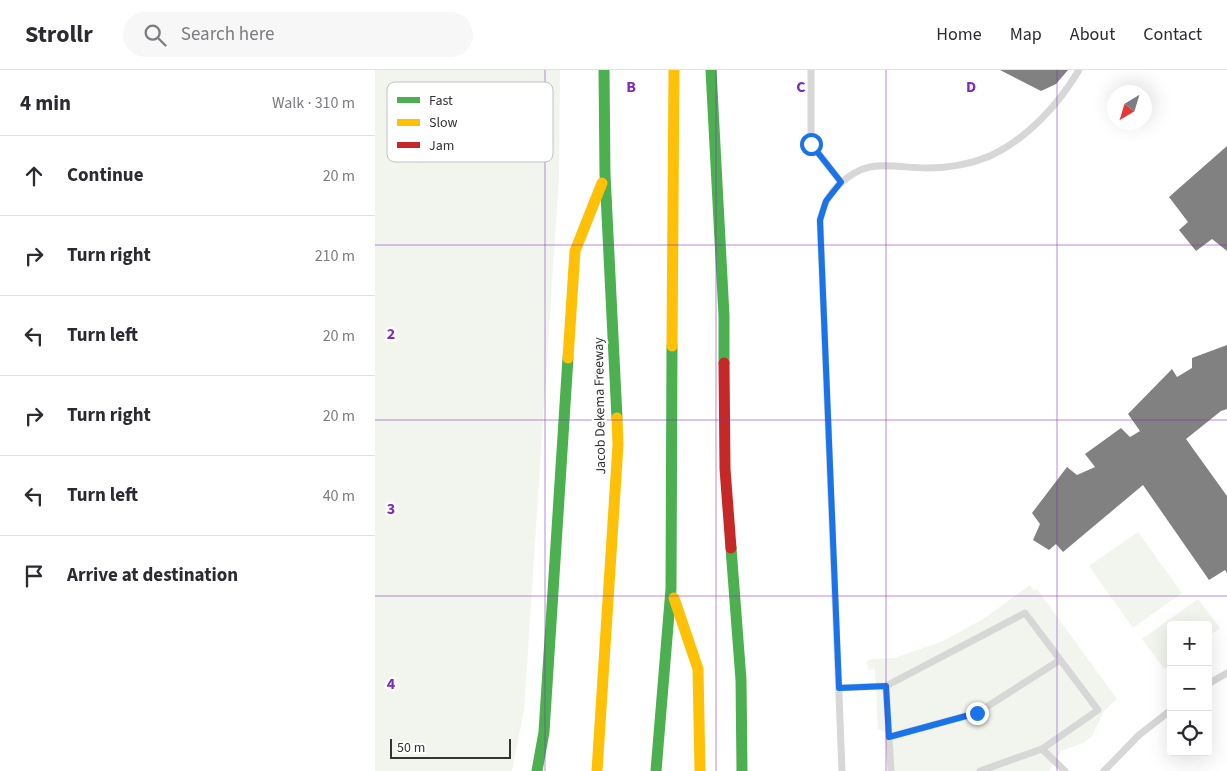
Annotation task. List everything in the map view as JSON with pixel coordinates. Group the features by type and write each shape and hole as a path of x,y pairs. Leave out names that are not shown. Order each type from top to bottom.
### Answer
{"highway":[{"name":"Jacob Dekema Freeway","path":"597,771 618,445 605,174 604,70"},
{"path":"656,771 671,589 674,70"},
{"path":"711,70 724,316 725,469 741,680 743,771"},
{"path":"537,771 544,732 575,251 605,174"},
{"path":"671,589 698,669 699,771"}],"lane":[{"path":"811,70 811,144 841,182"},
{"path":"842,771 820,220 826,201 841,182 858,171 875,166 929,168 958,165 990,156 1019,138 1043,116 1068,88 1079,70"},
{"path":"839,688 886,686 1025,613 1098,710 1042,749 980,771"},
{"path":"889,737 977,713 1060,660"},
{"path":"1212,682 1227,673"},
{"path":"886,686 891,771"},
{"path":"1104,771 1139,735 1170,711"},
{"path":"1042,749 1065,771"}],"shaded area":[{"path":"375,70 560,70 559,177 524,710 512,771 375,771"},
{"path":"1138,532 1182,593 1133,628 1089,566"},
{"path":"1030,585 1034,591 1037,589 1117,699 1104,711 1092,736 1083,743 1061,751 1049,771 890,771 886,733 878,729 875,669 868,670 867,661 895,658 943,641 983,619"},
{"path":"1198,599 1220,628 1212,634 1212,621 1167,621"},
{"path":"1167,621 1167,667 1164,669 1142,639"}],"building":[{"path":"1000,70 1068,70 1056,84 1041,91"},
{"path":"1227,146 1227,251 1212,239 1196,251 1179,230 1188,222 1169,197"},
{"path":"1227,345 1227,409 1221,411 1186,439 1227,496 1227,573 1225,570 1209,580 1143,485 1063,552 1056,544 1049,550 1033,540 1040,524 1032,513 1067,467 1077,475 1095,467 1085,454 1121,428 1130,437 1140,431 1128,414 1172,369 1177,377 1192,368 1192,358"}],"traffic: fast":[{"path":"604,70 605,174 617,418"},
{"path":"711,70 724,316 724,363"},
{"path":"656,771 671,589 672,346"},
{"path":"537,771 544,732 568,358"},
{"path":"731,548 741,680 742,771"}],"traffic: slow":[{"path":"672,346 674,70"},
{"path":"568,358 575,251 602,183"},
{"path":"597,771 618,445 617,418"},
{"path":"674,598 698,669 700,771"}],"traffic: jam":[{"path":"724,363 725,469 731,548"}],"route":[{"path":"811,144 841,182 826,201 820,220 839,688 886,686 889,737 977,713"}]}
